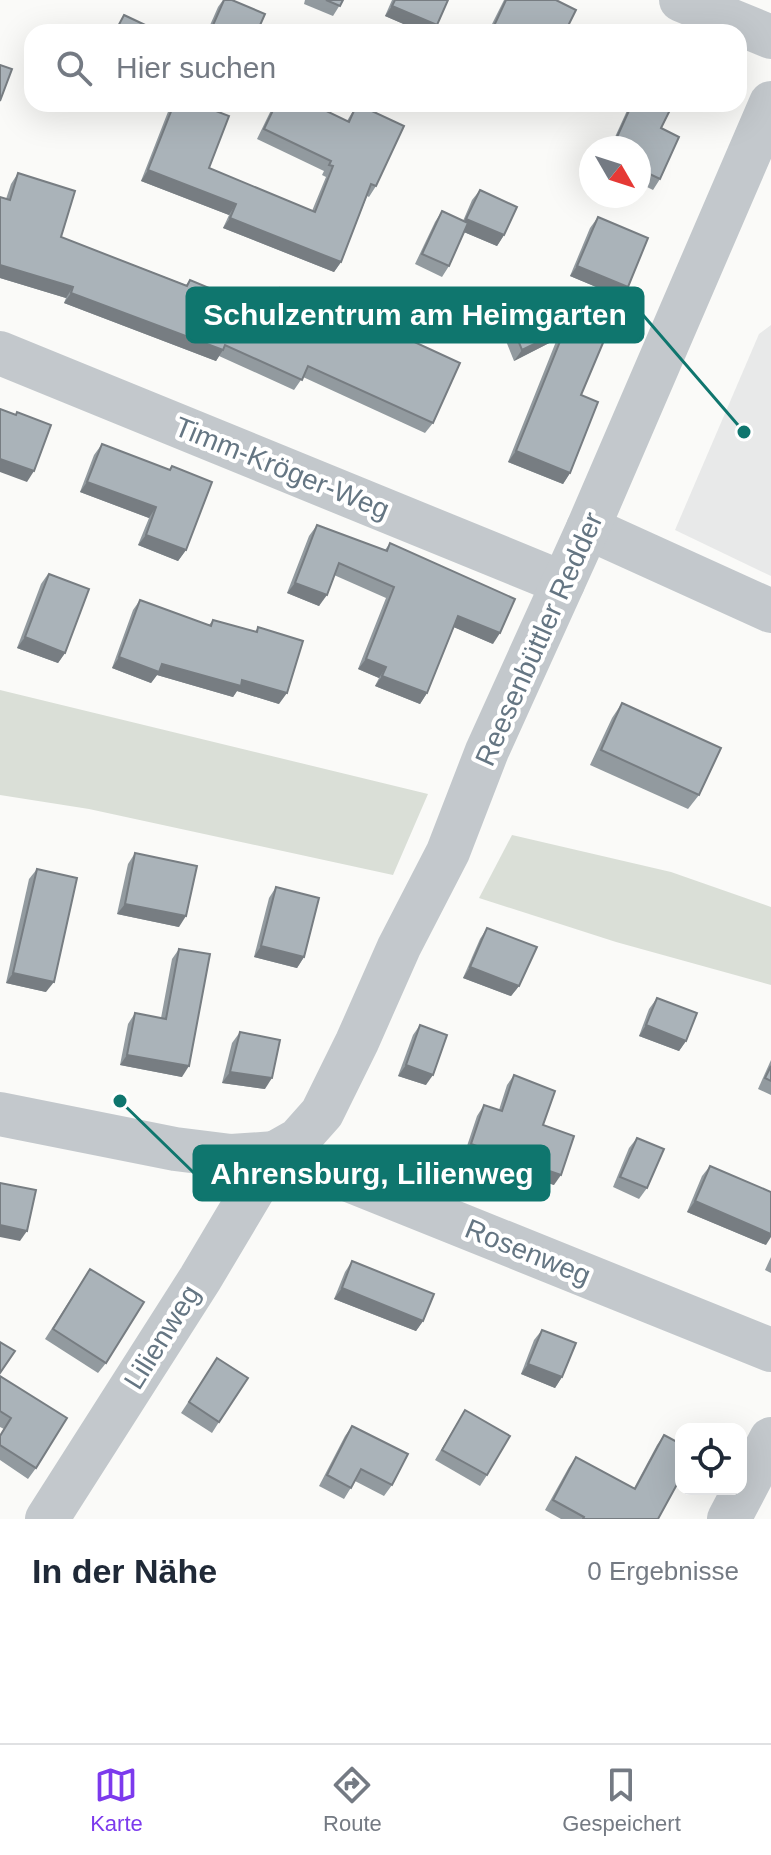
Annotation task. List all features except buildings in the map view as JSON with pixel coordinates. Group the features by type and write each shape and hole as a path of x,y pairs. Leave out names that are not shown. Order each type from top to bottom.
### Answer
{"street":[{"path":"681,0 739,24"},
{"path":"747,27 771,37"},
{"name":"Reesenbüttler Redder","path":"275,1153 298,1140 322,1113 399,947 448,852 487,751 588,528 771,103"},
{"name":"Timm-Kröger-Weg","path":"0,353 563,583"},
{"path":"588,528 771,611"},
{"name":"Rosenweg","path":"0,1114 175,1149 231,1156 275,1153 771,1350"},
{"name":"Lilienweg","path":"47,1519 200,1279 275,1153"},
{"path":"729,1519 771,1439"}],"shaded area":[{"path":"771,325 771,576 675,530 759,334"},
{"path":"0,690 428,794 393,875 89,809 0,795"},
{"path":"512,835 671,872 771,907 771,985 616,942 479,898"}],"place":[{"name":"Schulzentrum am Heimgarten","path":"744,432"},
{"name":"Ahrensburg, Lilienweg","path":"120,1101"}]}
